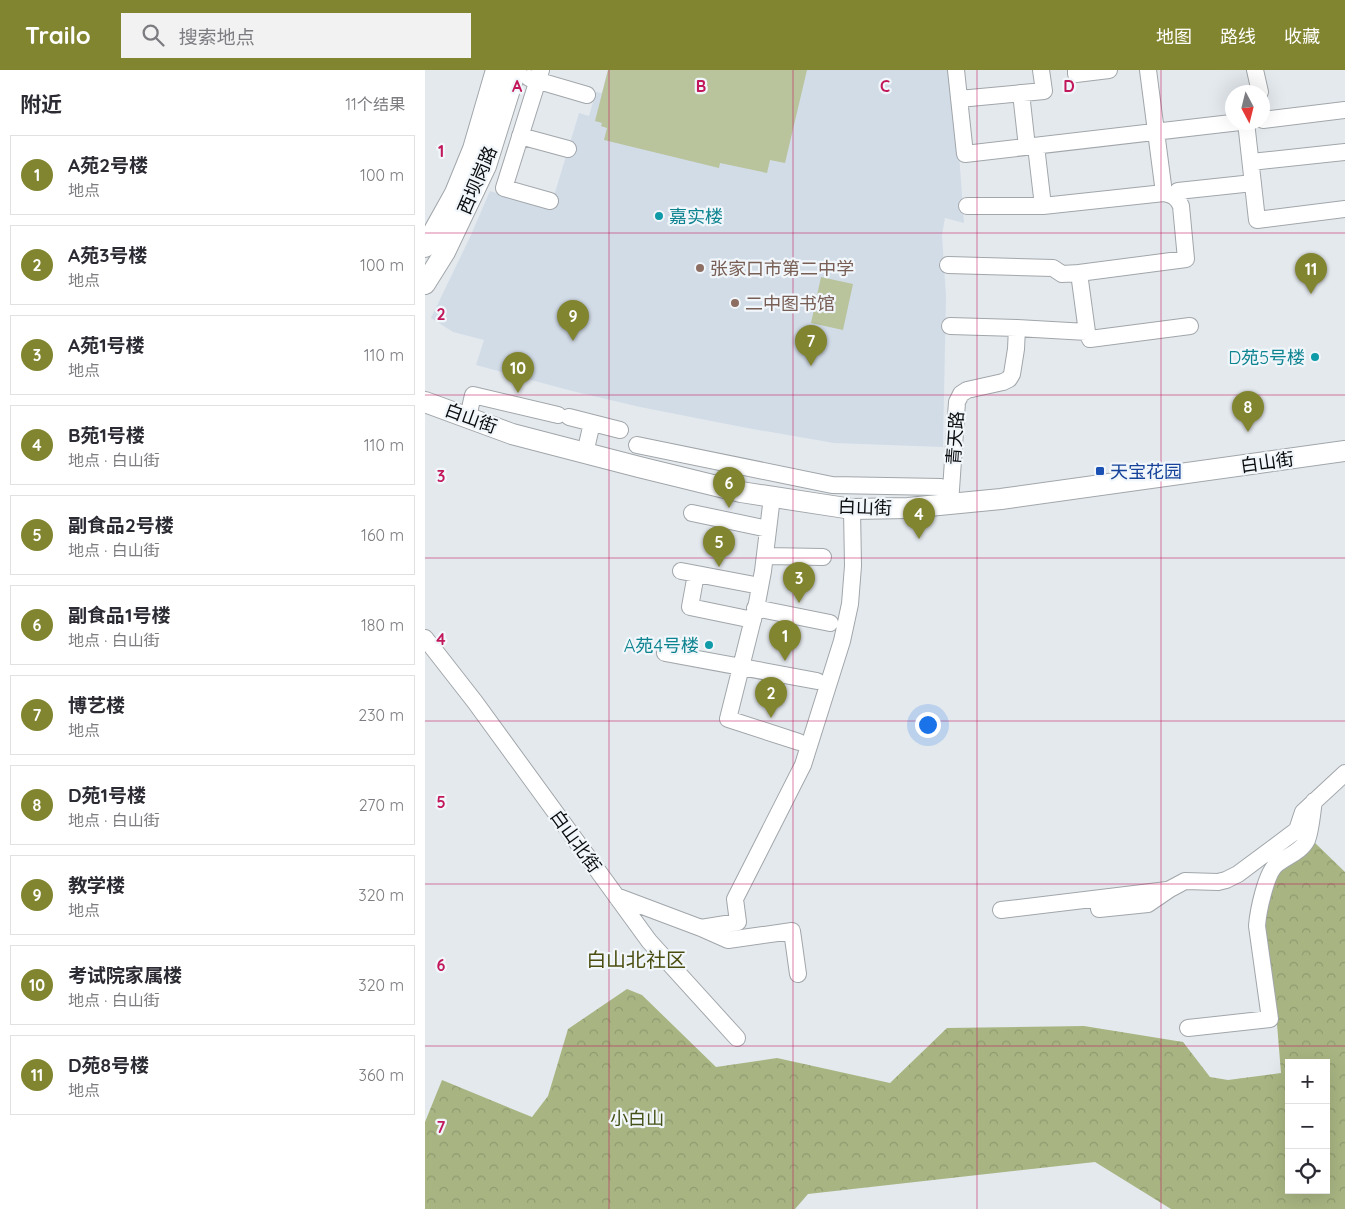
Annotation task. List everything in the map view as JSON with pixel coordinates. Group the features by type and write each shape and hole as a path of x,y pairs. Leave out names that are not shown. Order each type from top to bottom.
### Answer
{"main road":[{"name":"西坝岗路","path":"425,247 455,193 473,149 494,110 509,71"},
{"name":"西坝岗路","path":"425,284 445,252 486,166 494,140 494,110"},
{"name":"白山街","path":"425,402 512,434 741,492 852,509 908,508 946,496 1001,499 1345,451"}],"street":[{"path":"956,70 965,154 1225,124"},
{"path":"959,99 1044,91 1041,70"},
{"path":"1076,70 1076,74 1109,70"},
{"path":"1148,70 1156,132 1169,195"},
{"path":"1255,70 1258,85"},
{"path":"509,71 539,75 587,95"},
{"path":"539,75 504,188 550,201"},
{"path":"1021,93 1043,206"},
{"path":"1270,117 1345,110"},
{"path":"1248,130 1257,220 1345,209"},
{"path":"494,140 519,141 567,149"},
{"path":"1251,162 1345,152"},
{"path":"967,206 1043,206 1169,195 1179,191 1253,183"},
{"path":"948,264 1053,268 1062,274 1186,259 1181,206 1178,198 1169,195"},
{"path":"1079,273 1087,332 1090,339 1189,326"},
{"path":"950,326 1087,332"},
{"name":"青天路","path":"946,496 957,402 961,394 967,390 1009,379 1012,374 1017,328"},
{"path":"467,417 473,395 620,430"},
{"path":"585,452 592,423"},
{"path":"637,445 832,485 946,496"},
{"path":"772,497 760,586 728,719 799,742"},
{"path":"701,928 738,922 735,899 803,765 842,641 850,604 853,566 852,509"},
{"path":"692,514 768,529"},
{"path":"765,556 823,557"},
{"path":"760,586 689,572 690,607 830,623"},
{"name":"白山北街","path":"425,638 649,940 737,1038"},
{"path":"665,653 817,681"},
{"path":"1099,909 1148,904 1185,881 1218,882 1238,874 1297,830 1303,812 1345,774"},
{"path":"1188,1028 1271,1019 1257,926 1258,915 1268,876 1275,865 1302,847 1307,839 1314,801"},
{"path":"1001,910 1170,889"},
{"path":"616,896 728,940 792,932 798,974"}],"shaded area":[{"name":"张家口市第二中学","path":"608,70 953,70 964,223 945,218 942,235 946,296 943,447 834,443 640,407 572,391 476,365 484,340 453,332 431,318 490,191 550,209 579,113 589,116 596,92 602,93"}],"green space":[{"path":"608,70 807,70 785,163 770,160 767,173 720,163 719,168 604,140 607,128 601,126 602,123 595,121"},
{"path":"821,277 853,284 843,330 811,323"},
{"name":"小白山","path":"1312,840 1345,872 1345,1209 1171,1209 1095,1162 808,1194 795,1209 425,1209 425,1122 442,1080 532,1117 548,1096 568,1029 627,989 642,995 716,1067 777,1058 890,1083 947,1028 1084,1026 1183,1042 1210,1077 1228,1080 1281,1073 1276,1012 1262,933 1264,910 1278,871"}],"place":[{"name":"嘉实楼","path":"659,216"},
{"name":"张家口市第二中学","path":"700,268"},
{"name":"D苑8号楼","path":"1311,294"},
{"name":"二中图书馆","path":"735,303"},
{"name":"教学楼","path":"573,341"},
{"name":"D苑5号楼","path":"1315,357"},
{"name":"博艺楼","path":"811,366"},
{"name":"考试院家属楼","path":"518,393"},
{"name":"D苑1号楼","path":"1248,432"},
{"name":"天宝花园","path":"1100,471"},
{"name":"副食品1号楼","path":"729,508"},
{"name":"B苑1号楼","path":"919,539"},
{"name":"副食品2号楼","path":"719,567"},
{"name":"A苑1号楼","path":"799,603"},
{"name":"A苑4号楼","path":"709,645"},
{"name":"A苑2号楼","path":"785,661"},
{"name":"A苑3号楼","path":"771,718"}],"district":[{"name":"白山北社区","path":"636,959"}]}
